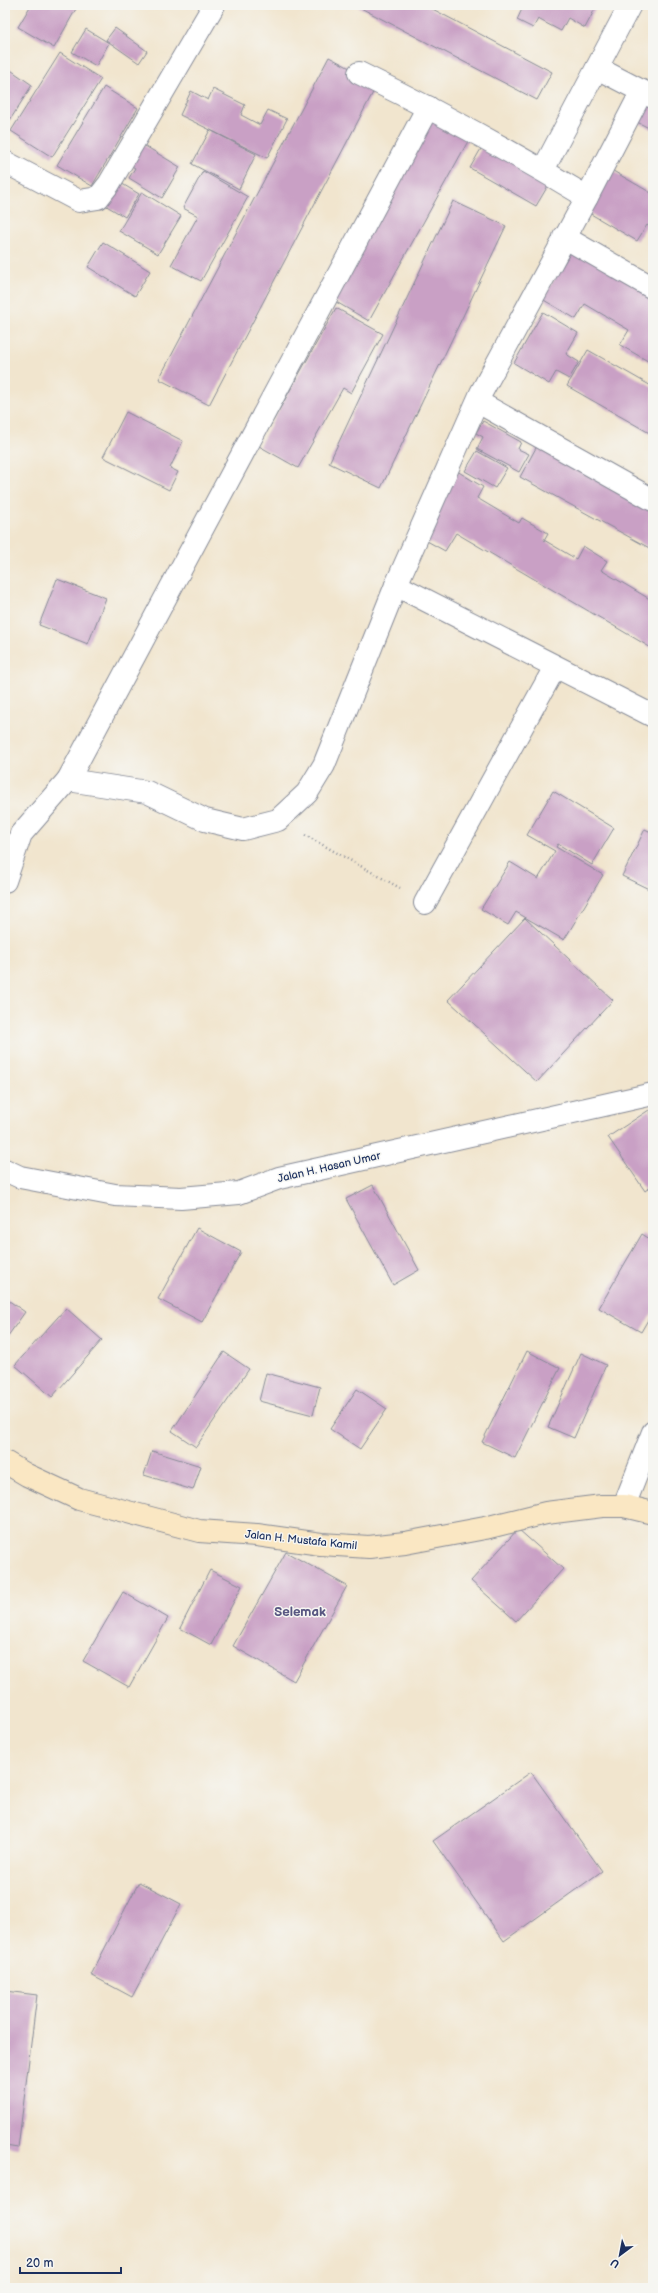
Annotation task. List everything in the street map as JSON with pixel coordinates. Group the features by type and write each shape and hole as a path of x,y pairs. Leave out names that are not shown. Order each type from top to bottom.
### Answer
{"street":[{"path":"5,162 79,200 98,198 109,184 214,5"},
{"path":"543,170 630,5"},
{"path":"68,780 147,792 205,820 244,829 278,820 307,794 324,765 396,585 478,402 564,237 648,94 597,68"},
{"path":"359,73 428,107 543,170 588,197"},
{"path":"5,881 21,834 68,780 428,107"},
{"path":"564,237 653,288"},
{"path":"478,402 653,500"},
{"path":"396,585 653,716"},
{"path":"425,903 555,667"},
{"name":"Jalan H. Hasan Umar","path":"5,1170 20,1177 115,1195 181,1198 239,1193 279,1178 653,1094"},
{"path":"624,1506 653,1432"},
{"name":"Jalan H. Mustafa Kamil","path":"5,1462 27,1475 79,1499 200,1530 257,1535 321,1544 369,1547 405,1543 485,1528 546,1513 624,1506 653,1513"}],"path":[{"path":"278,820 425,903"}],"building":[{"path":"31,5 74,5 77,7 54,48 18,27"},
{"path":"355,5 425,5 552,72 537,100"},
{"path":"513,5 597,5 585,28 568,18 561,31 538,19 533,28 517,20 522,9"},
{"path":"641,5 653,5 653,12"},
{"path":"115,28 147,51 139,63 106,40"},
{"path":"86,29 109,43 96,66 72,52"},
{"path":"60,53 101,79 52,157 11,131"},
{"path":"329,57 378,83 209,405 159,379"},
{"path":"5,66 32,85 10,120 5,117"},
{"path":"104,87 138,108 92,186 57,165"},
{"path":"213,89 245,105 241,115 260,125 268,110 287,119 267,158 180,115 191,91 208,100"},
{"path":"646,97 653,101 653,130 633,120"},
{"path":"434,113 472,134 369,321 331,299"},
{"path":"210,130 256,154 239,189 192,164"},
{"path":"486,140 552,179 536,206 470,168"},
{"path":"142,144 180,167 162,198 129,178 135,168 130,165"},
{"path":"608,168 653,194 653,229 647,225 637,241 584,210"},
{"path":"203,171 248,197 201,281 171,265 198,216 183,208"},
{"path":"119,182 139,194 125,217 105,205"},
{"path":"142,192 181,216 158,254 119,231"},
{"path":"453,201 506,226 381,488 329,463"},
{"path":"103,242 150,271 135,296 88,267"},
{"path":"573,249 653,296 653,364 620,345 629,330 585,304 576,319 542,299"},
{"path":"336,308 383,334 351,393 343,388 298,468 259,446"},
{"path":"543,312 578,333 566,354 579,362 569,379 556,372 549,384 514,363"},
{"path":"588,350 653,387 653,435 567,386"},
{"path":"126,412 183,441 170,468 178,472 169,490 103,457"},
{"path":"483,421 521,442 518,449 529,454 519,472 477,449 483,437 476,433"},
{"path":"537,446 653,509 653,550 520,477"},
{"path":"477,451 507,468 495,488 465,471"},
{"path":"457,471 483,487 477,498 519,523 522,518 548,533 544,540 576,559 583,546 607,561 601,570 653,601 653,649 456,533 445,551 418,536"},
{"path":"57,579 106,598 88,644 39,625"},
{"path":"553,791 614,828 592,865 558,844 556,847 603,875 564,940 516,912 508,925 481,909 510,862 538,879 555,851 527,835"},
{"path":"645,829 653,833 653,891 622,876"},
{"path":"525,918 613,1000 537,1082 448,1000"},
{"path":"649,1110 653,1117 653,1185 645,1191 608,1137"},
{"path":"373,1185 419,1270 393,1285 346,1199"},
{"path":"197,1228 241,1252 202,1322 158,1299"},
{"path":"642,1234 653,1241 653,1311 641,1332 599,1308"},
{"path":"5,1298 25,1312 5,1340"},
{"path":"66,1308 102,1340 52,1397 15,1365"},
{"path":"527,1351 560,1368 515,1458 482,1442"},
{"path":"224,1352 249,1369 196,1447 172,1431"},
{"path":"581,1353 606,1365 574,1438 548,1427"},
{"path":"266,1373 320,1387 313,1415 259,1401"},
{"path":"357,1389 387,1409 360,1449 330,1429"},
{"path":"152,1451 201,1466 193,1490 144,1475"},
{"path":"518,1529 563,1569 516,1621 471,1581"},
{"path":"286,1552 347,1586 294,1681 233,1646"},
{"path":"210,1570 242,1586 211,1645 180,1628"},
{"path":"123,1592 168,1618 129,1687 83,1661"},
{"path":"531,1772 602,1871 504,1941 433,1841"},
{"path":"139,1882 181,1904 132,1997 91,1975"},
{"path":"5,1991 37,1995 18,2148 5,2146"}],"district":[{"name":"Selemak","path":"300,1612"}]}
